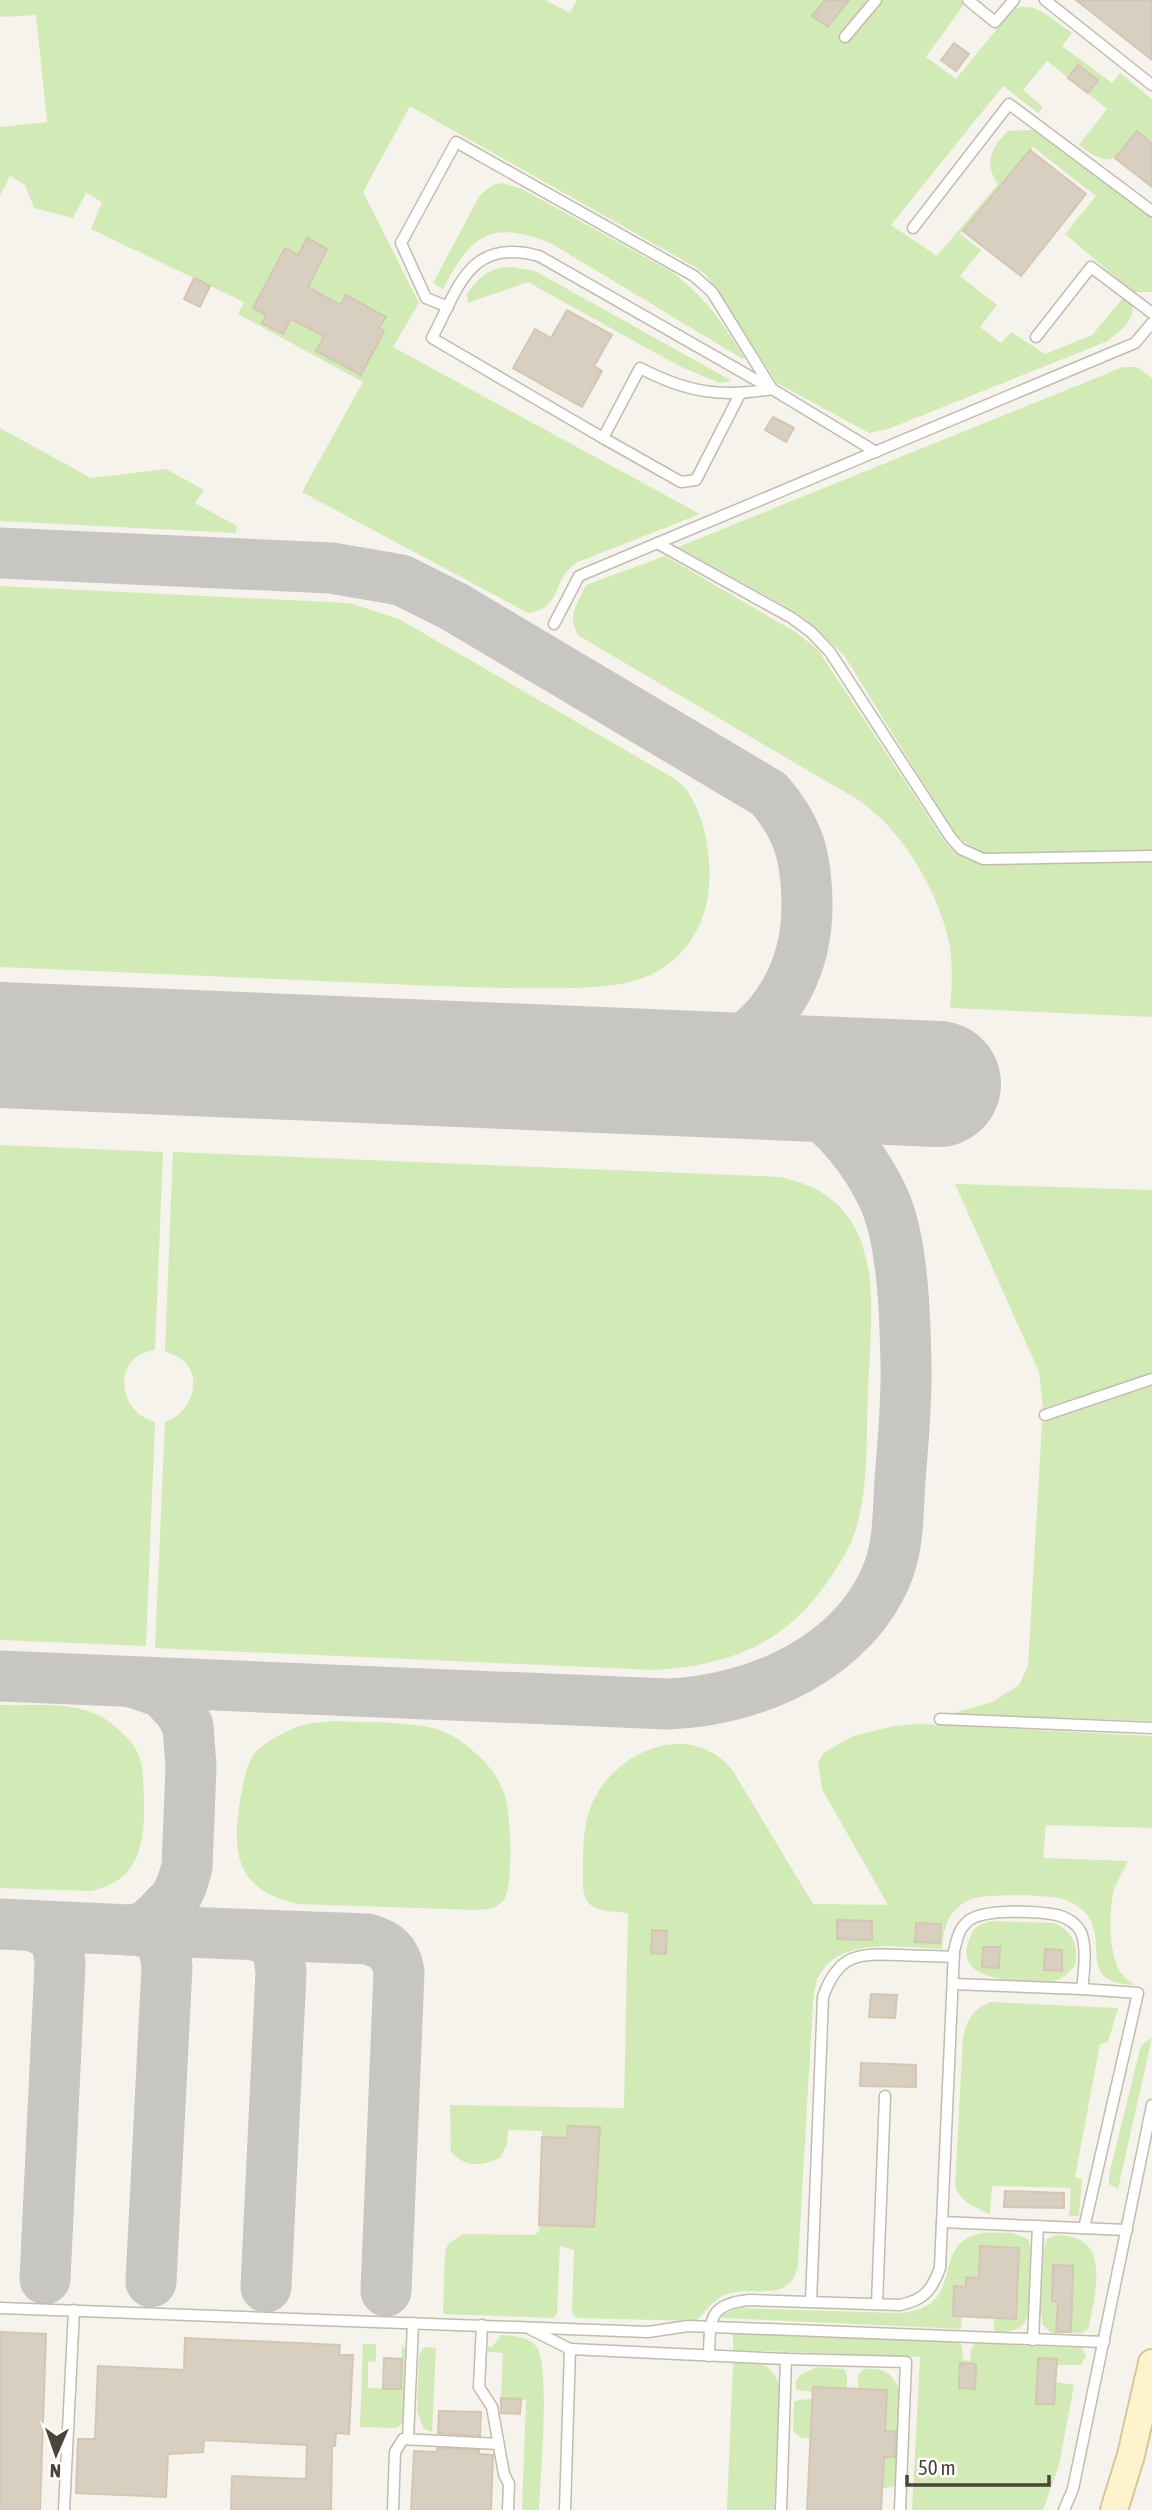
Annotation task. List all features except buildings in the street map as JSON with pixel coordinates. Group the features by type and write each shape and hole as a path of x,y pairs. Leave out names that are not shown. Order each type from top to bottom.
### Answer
{"street":[{"path":"1114,2510 1131,2455 1152,2363"}],"lane":[{"path":"845,37 876,0"},
{"path":"968,0 995,22 1014,0"},
{"path":"1045,0 1152,85"},
{"path":"914,228 1009,104 1152,211"},
{"path":"448,307 426,298 401,243 456,142 694,276 712,292 772,389"},
{"path":"740,394 696,480 681,482 432,338 465,276 477,261 495,253 520,251 539,256 772,389 876,452"},
{"path":"1036,337 1091,267 1152,313"},
{"path":"554,624 579,576 1135,343 1152,323"},
{"path":"603,438 640,368 668,383 708,392 740,394 772,389"},
{"path":"657,543 792,618 811,632 830,652 951,838 961,849 983,859 1152,856"},
{"path":"1045,1415 1152,1379"},
{"path":"940,1719 1152,1728"},
{"path":"709,2356 713,2316 719,2308 730,2302 749,2300 900,2305 913,2303 934,2286 940,2268 954,1957 959,1931 968,1920 984,1913 1000,1912 1059,1915 1074,1923 1082,1934 1082,1989"},
{"path":"811,2302 823,1997 829,1980 836,1969 856,1955 871,1953 954,1957"},
{"path":"953,1984 1138,1993 1084,2228"},
{"path":"877,2304 885,2096"},
{"path":"1064,2510 1073,2489 1152,2105"},
{"path":"942,2222 1127,2230"},
{"path":"1033,2340 1038,2226"},
{"path":"0,2308 648,2332 688,2326 1104,2342"},
{"path":"64,2510 74,2311"},
{"path":"408,2439 413,2323"},
{"path":"482,2325 479,2387 492,2407 504,2474 509,2484 508,2510"},
{"path":"526,2327 570,2349 906,2362 900,2510"},
{"path":"565,2510 570,2349"},
{"path":"781,2510 786,2359"},
{"path":"393,2510 395,2452 403,2439 498,2444"}],"green space":[{"path":"0,0 545,0 570,13 577,0 960,0 965,3 926,57 956,79 1013,9 1037,9 1072,33 1062,46 1112,83 1120,73 1152,99 1152,144 1137,132 1123,150 1112,159 1106,160 1079,145 1107,109 1047,61 1023,90 1043,107 1038,113 1003,86 891,225 937,256 998,184 990,162 998,143 1008,131 1032,130 1043,135 1152,216 1152,292 1133,292 1065,234 1096,196 1033,147 960,234 981,250 960,276 997,305 980,327 1001,343 1011,332 1045,354 1092,335 1124,297 1132,303 1130,320 1108,341 888,429 869,433 777,383 705,274 410,106 363,192 419,303 393,347 700,514 578,562 564,576 547,606 528,613 302,492 363,382 238,314 244,302 91,229 102,202 86,193 73,218 34,208 25,185 10,176 0,196 0,127 47,122 36,15 3,17 0,15"},
{"path":"502,183 522,189 672,272 695,291 712,311 743,359 552,244 531,236 499,233 486,236 463,255 443,289 433,283 480,195 493,185"},
{"path":"512,267 535,271 732,381 720,383 679,366 528,282 468,303 467,294 476,282 491,271"},
{"path":"1123,367 1137,367 1152,378 1152,850 983,854 956,836 844,655 801,615 678,547"},
{"path":"0,428 91,478 166,469 204,490 195,503 237,526 236,533 0,521"},
{"path":"665,556 797,633 818,650 945,842 959,855 989,863 1152,861 1152,1017 950,1008 951,958 940,912 918,866 886,823 860,801 579,636 573,616 586,585"},
{"path":"0,586 349,603 399,619 670,776 684,787 698,811 709,860 707,900 698,929 680,953 657,972 625,983 589,987 451,986 0,967"},
{"path":"0,1145 163,1152 155,1350 141,1354 131,1362 124,1384 132,1407 155,1422 146,1646 0,1640"},
{"path":"173,1152 780,1177 816,1189 841,1208 857,1232 867,1260 871,1292 863,1496 856,1529 840,1563 811,1603 774,1636 732,1656 683,1667 656,1670 155,1648 165,1422 186,1405 193,1388 191,1370 185,1362 165,1351"},
{"path":"955,1184 1152,1190 1152,1721 950,1714 992,1702 1019,1685 1028,1666 1042,1423 1122,1396 1117,1385 1043,1408 1039,1372"},
{"path":"0,1705 65,1706 91,1712 110,1723 134,1746 142,1771 143,1829 137,1857 121,1878 108,1886 91,1891 0,1888"},
{"path":"333,1721 425,1726 449,1734 475,1752 496,1776 507,1805 509,1882 501,1903 479,1910 297,1904 277,1898 251,1880 243,1868 239,1854 237,1821 251,1759 263,1745 275,1737 300,1726"},
{"path":"919,1724 1152,1736 1152,1828 1046,1825 1043,1858 1128,1861 1115,1887 1110,1919 1117,1966 1135,1985 1116,1983 1105,1977 1099,1969 1092,1924 1085,1912 1059,1898 1021,1895 975,1898 956,1909 949,1918 942,1949 872,1947 839,1956 827,1965 817,1980 813,2002 798,2263 788,2285 769,2291 725,2295 696,2321 577,2318 572,2313 574,2250 560,2246 557,2313 554,2318 443,2314 445,2251 449,2243 464,2234 535,2235 539,2231 542,2131 508,2130 507,2144 500,2158 480,2164 468,2163 451,2152 450,2105 624,2108 628,1913 605,1911 592,1906 584,1895 583,1885 586,1824 595,1797 607,1779 622,1765 660,1746 679,1744 699,1747 717,1756 733,1771 813,1904 888,1905 822,1789 818,1763 823,1753 853,1736 894,1726"},
{"path":"992,1921 1055,1923 1073,1940 1076,1951 1075,1965 1063,1977 1051,1982 1005,1979 983,1974 968,1962 966,1952 975,1929"},
{"path":"991,2002 1118,2008 1108,2042 1100,2044 1075,2177 1082,2179 1079,2216 1069,2216 1071,2188 992,2186 990,2214 965,2200 955,2186 963,2037 972,2015"},
{"path":"1152,2038 1118,2189 1109,2184 1109,2175 1140,2049"},
{"path":"1012,2233 1028,2239 1031,2249 1028,2314 1020,2328 1015,2330 994,2332 994,2318 962,2316 961,2329 722,2318 723,2314 739,2308 898,2313 920,2309 933,2301 941,2291 953,2253 961,2242 978,2234"},
{"path":"1056,2235 1074,2237 1086,2244 1093,2255 1096,2268 1094,2298 1089,2328 1082,2333 1051,2333 1043,2325 1043,2251 1047,2239"},
{"path":"733,2334 959,2342 963,2360 970,2361 971,2349 975,2343 1082,2348 1086,2356 1081,2365 1056,2365 1056,2382 1074,2385 1059,2465 1043,2510 912,2510 920,2357 733,2350"},
{"path":"501,2335 528,2340 536,2346 540,2357 544,2398 539,2510 522,2510 526,2400 501,2398 503,2353 488,2352 488,2347 492,2347"},
{"path":"363,2344 376,2344 376,2361 368,2362 368,2388 401,2389 402,2345 405,2349 404,2421 397,2428 360,2427"},
{"path":"424,2347 436,2348 432,2432 424,2429 417,2411 419,2355"},
{"path":"733,2363 756,2363 768,2367 780,2386 774,2510 727,2510"},
{"path":"818,2367 844,2369 847,2388 813,2387 812,2392 797,2390 795,2382 801,2374"},
{"path":"863,2369 886,2372 899,2390 893,2487 883,2488 887,2390 858,2389 858,2375"},
{"path":"812,2399 811,2438 801,2438 793,2431 794,2402"}],"taxiway":[{"path":"0,553 331,568 401,580 453,606 769,794 794,831 805,871 806,924 797,967 777,1005 747,1036 707,1060 680,1069 652,1072"},
{"path":"0,1676 667,1704 735,1694 768,1683 828,1650 853,1627 874,1600 889,1569 895,1547 906,1378 904,1301 899,1256 890,1214 883,1197 869,1171 840,1133 805,1105 737,1076"},
{"path":"0,1924 130,1930 145,1927 176,1897 187,1867 191,1767 188,1726 179,1710 162,1692 132,1682"},
{"path":"32,1926 54,1939 60,1964 45,2279"},
{"path":"130,1930 367,1939 380,1943 393,1954 399,1972 386,2291"},
{"path":"138,1930 152,1935 160,1942 167,1967 151,2282"},
{"path":"253,1935 272,1943 279,1957 281,1972 266,2287"}],"runway":[{"path":"0,1045 938,1084"}]}
